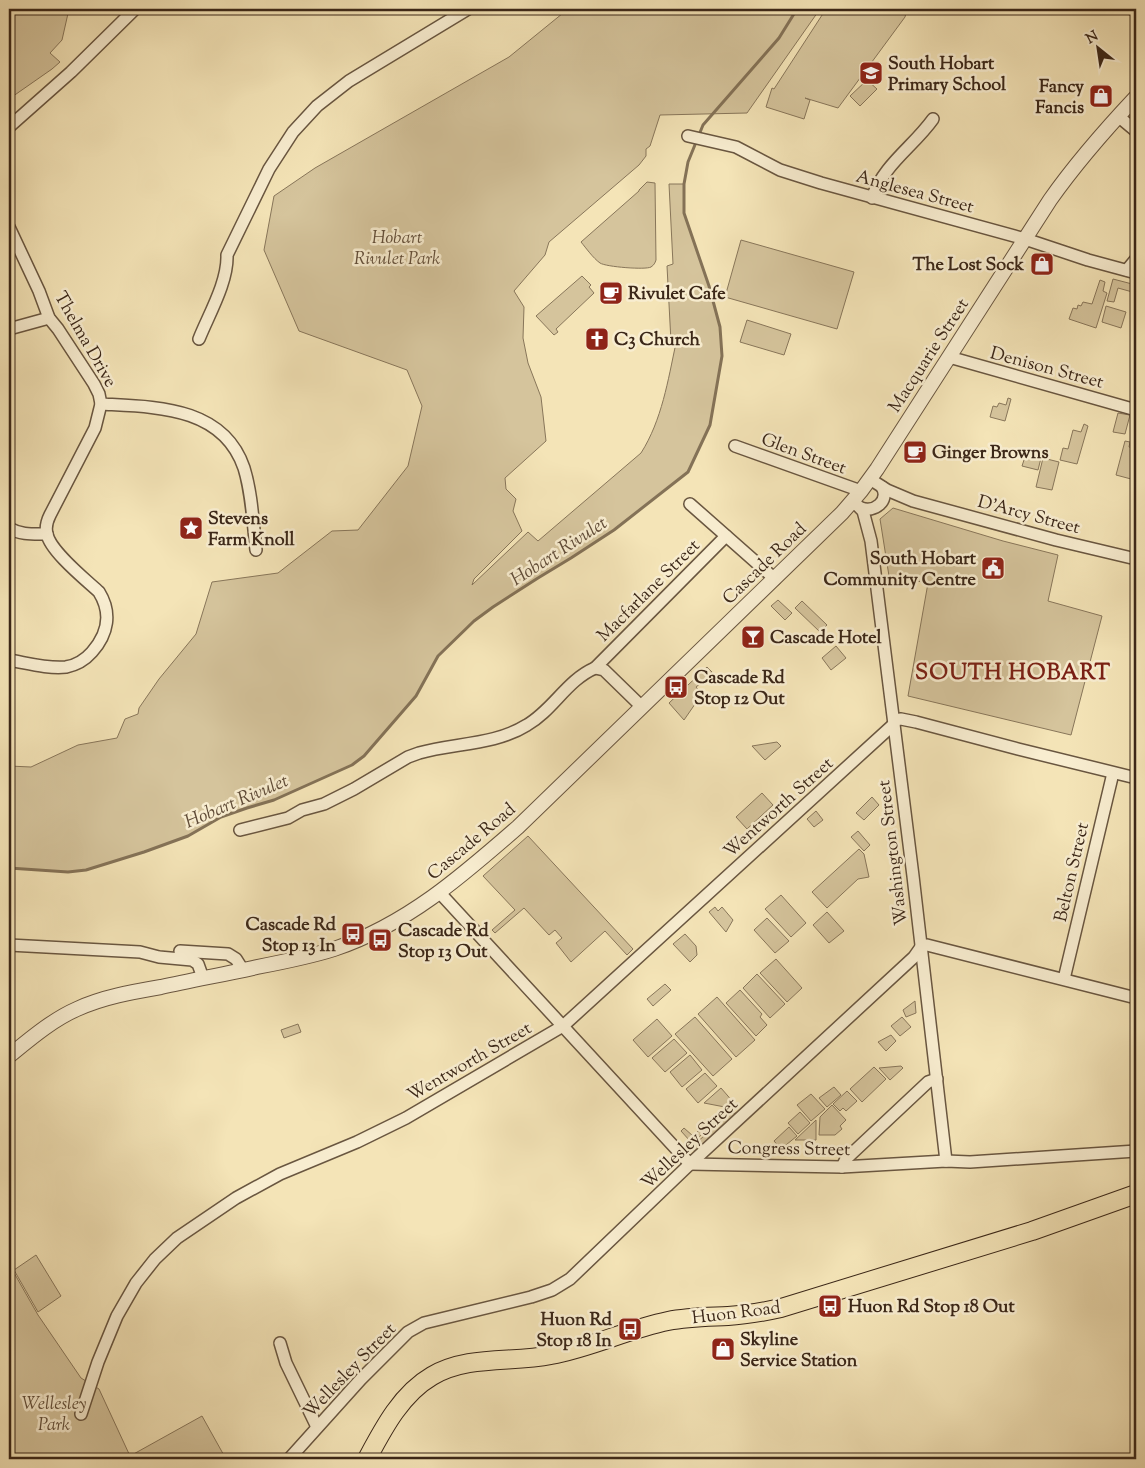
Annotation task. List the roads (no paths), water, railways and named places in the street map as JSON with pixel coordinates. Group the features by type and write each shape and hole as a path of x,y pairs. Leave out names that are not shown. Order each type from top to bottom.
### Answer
{"main road":[{"name":"Huon Road","path":"367,1459 391,1418 405,1399 424,1381 444,1370 480,1362 558,1354 667,1321 747,1314 781,1308 1032,1231 1136,1194"}],"street":[{"path":"9,127 71,72 135,9"},
{"path":"199,339 228,266 227,255 269,169 293,132 317,106 349,81 468,9"},
{"path":"1132,9 1136,10"},
{"name":"Macquarie Street","path":"858,500 1050,200 1070,172 1136,97"},
{"path":"1118,116 1136,131"},
{"path":"872,198 876,186 887,169 933,119"},
{"name":"Anglesea Street","path":"688,136 736,147 780,170 872,198 1025,239 1088,260 1132,271"},
{"name":"Thelma Drive","path":"9,227 39,291 49,318 94,384 101,404 131,405 191,415 208,422 224,434 234,447 244,467 256,550"},
{"path":"1132,271 1136,259"},
{"path":"9,330 49,318"},
{"name":"Denison Street","path":"949,357 1136,408"},
{"path":"9,660 57,667 68,667 78,664 87,658 101,641 105,631 107,614 99,592 58,553 50,543 47,534 47,523 50,515 95,428 101,404"},
{"name":"Glen Street","path":"735,446 779,463 858,500"},
{"name":"D'Arcy Street","path":"870,479 882,487 913,501 1056,540 1136,559"},
{"path":"858,500 869,510 879,506 885,494 882,487"},
{"name":"Washington Street","path":"858,500 871,541 946,1161"},
{"name":"Cascade Road","path":"9,1056 54,1021 86,1005 124,994 312,955 352,942 389,925 440,892 518,827 858,500"},
{"name":"D'Arcy Street","path":"879,506 894,501 913,501"},
{"path":"690,504 775,578"},
{"name":"Washington Street","path":"871,541 874,512 879,506"},
{"path":"9,528 25,534 47,534"},
{"name":"Macfarlane Street","path":"240,830 288,818 302,810 324,804 354,789 408,757 419,753 505,737 528,725 546,710 578,677 595,668 726,536"},
{"name":"Macfarlane Street","path":"595,668 604,670 642,707"},
{"path":"894,722 901,719 916,722 1136,778"},
{"name":"Wentworth Street","path":"81,1414 98,1362 117,1316 141,1277 155,1259 177,1238 236,1198 280,1174 357,1142 406,1118 563,1026 894,722"},
{"name":"Belton Street","path":"1064,979 1113,773"},
{"path":"440,892 690,1164"},
{"path":"9,945 140,952 169,951 228,954 236,959 243,970"},
{"path":"921,947 927,945 1136,998"},
{"name":"Wellesley Street","path":"289,1459 361,1379 408,1332 424,1323 552,1290 570,1279 690,1164 914,957 921,947"},
{"path":"140,952 159,957 192,960 198,964 203,978"},
{"path":"842,1167 846,1159 928,1082 937,1079"},
{"name":"Congress Street","path":"690,1164 842,1167 946,1161 970,1162 1136,1151"},
{"path":"280,1343 286,1363 317,1427"}],"waterway":[{"name":"Hobart Rivulet","path":"9,868 68,872 86,870 188,836 221,817 274,800 352,765 364,756 416,696 438,656 474,621 614,530 688,472 710,425 722,356 720,327 709,286 684,213 684,184 688,162 703,125 779,38 797,9"}],"place":[{"name":"South Hobart Primary School","path":"871,73"},
{"name":"Fancy Fancis","path":"1101,96"},
{"name":"The Lost Sock","path":"1042,264"},
{"name":"Rivulet Cafe","path":"611,293"},
{"name":"C3 Church","path":"597,339"},
{"name":"Ginger Browns","path":"915,452"},
{"name":"Stevens Farm Knoll","path":"191,528"},
{"name":"South Hobart Community Centre","path":"993,568"},
{"name":"Cascade Hotel","path":"753,637"},
{"name":"Cascade Rd Stop 12 Out","path":"676,687"},
{"name":"Cascade Rd Stop 13 In","path":"353,934"},
{"name":"Cascade Rd Stop 13 Out","path":"380,940"},
{"name":"Huon Rd Stop 18 Out","path":"830,1306"},
{"name":"Huon Rd Stop 18 In","path":"630,1329"},
{"name":"Skyline Service Station","path":"723,1349"}],"district":[{"name":"SOUTH HOBART","path":"1013,671"}],"park label":[{"name":"Hobart Rivulet Park","path":"397,247"},
{"name":"Wellesley Park","path":"54,1414"}]}
